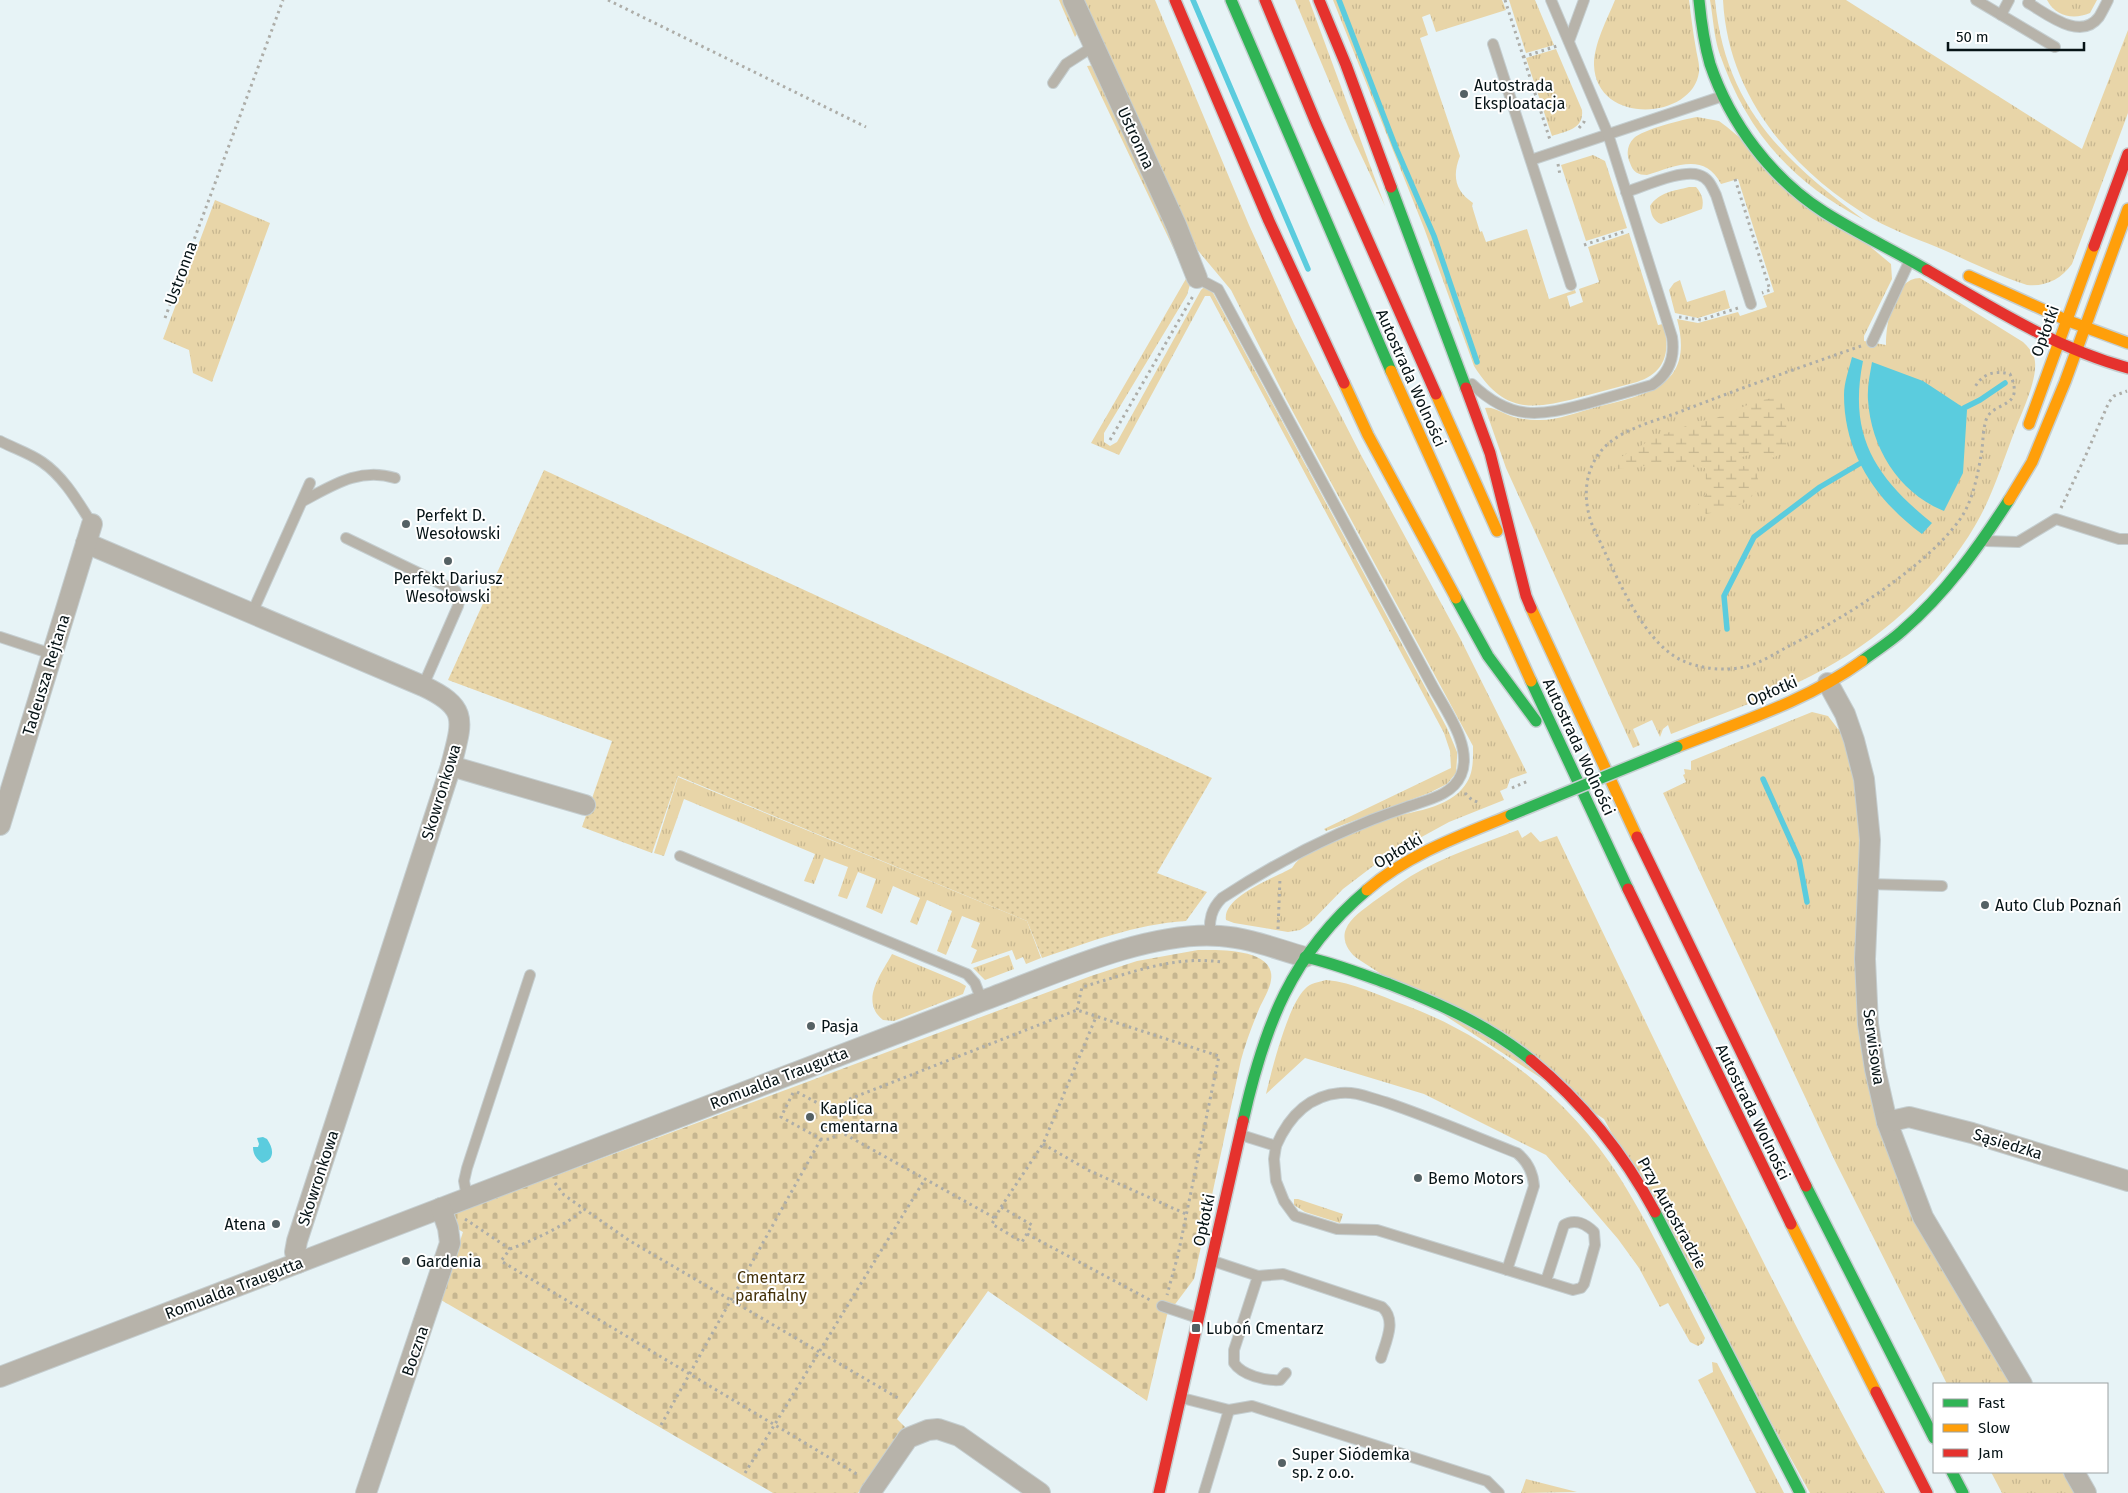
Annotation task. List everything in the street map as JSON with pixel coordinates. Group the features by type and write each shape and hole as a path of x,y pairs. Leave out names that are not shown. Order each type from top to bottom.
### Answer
{"main road":[{"path":"1175,0 1269,221 1368,435 1488,656 1571,769"},
{"name":"Autostrada Wolności","path":"1231,0 1361,305 1571,769 1768,1180 1927,1493"},
{"name":"Autostrada Wolności","path":"1265,0 1404,324 1526,596"},
{"path":"1320,0 1490,452 1526,596 1635,832 1851,1276 1933,1436"},
{"path":"1699,0 1707,50 1724,96 1737,123 1782,180 1824,212 1912,257 2058,342 2106,363 2128,368"},
{"name":"Opłotki","path":"2023,439 2128,154"},
{"name":"Opłotki","path":"1159,1493 1240,1135 1265,1037 1283,993 1305,957 1346,908 1386,875 1449,841 1781,706 1828,683 1884,646 1917,618 1947,588 1983,541 2032,462 2076,351 2128,209"},
{"path":"1912,257 1941,265"},
{"path":"2066,288 2085,270"},
{"path":"1955,271 2066,320 2128,343"},
{"path":"2022,299 2047,297"},
{"name":"Opłotki","path":"1996,520 2010,477"},
{"name":"Przy Autostradzie","path":"1305,957 1329,961 1430,1000 1468,1018 1527,1058 1556,1082 1581,1107 1606,1136 1643,1190 1800,1493"},
{"path":"1953,1473 1963,1493"}],"street":[{"name":"Ustronna","path":"1073,0 1184,244 1197,278"},
{"name":"Skowronkowa","path":"89,534 252,613 424,686 447,698 454,705 458,714 460,726 451,766 297,1241 295,1252 298,1263"},
{"name":"Tadeusza Rejtana","path":"0,825 89,534"},
{"name":"Serwisowa","path":"1828,683 1845,714 1864,779 1870,840 1865,959 1868,1024 1875,1069 1887,1122 1923,1217 2021,1383"},
{"path":"451,766 585,805"},
{"name":"Romualda Traugutta","path":"0,1376 298,1263 444,1215 468,1197 982,1001 1124,950 1163,940 1210,935 1256,942 1305,957"},
{"name":"Sąsiedzka","path":"1887,1122 1909,1117 1972,1133 2128,1181"},
{"name":"Boczna","path":"366,1493 448,1249 451,1238 444,1215"},
{"path":"870,1493 908,1438 938,1428 959,1436 1040,1493"},
{"path":"2075,1473 2086,1493"}],"lane":[{"path":"1456,362 1469,380 1485,395 1507,408 1522,412 1551,413 1652,385 1659,380 1672,359 1674,349 1672,338 1608,134 1551,0"},
{"path":"1569,41 1584,0"},
{"path":"1976,0 2055,47"},
{"path":"2001,15 2009,0"},
{"path":"2030,0 2028,3 2075,28 2087,26 2098,19 2108,0"},
{"path":"1493,44 1572,285"},
{"path":"1053,83 1066,64 1094,46"},
{"path":"1531,160 1724,96"},
{"path":"1626,192 1687,174 1698,175 1707,180 1716,195 1750,304"},
{"path":"1872,342 1912,257"},
{"path":"1197,278 1218,289 1442,705 1463,748 1464,766 1456,784 1441,795 1370,819 1339,832 1230,893 1216,904 1210,918 1210,935"},
{"path":"0,441 41,461 59,476 78,501 89,534"},
{"path":"303,501 338,483 362,474 383,474 395,478"},
{"path":"252,613 310,483"},
{"path":"1983,541 2018,542 2056,518 2119,539 2128,539"},
{"path":"346,538 456,591 459,602 458,606 424,686"},
{"path":"0,638 52,654"},
{"path":"680,856 967,974 975,984 982,1001"},
{"path":"1868,884 1942,886"},
{"path":"468,1197 464,1182 466,1168 530,976"},
{"path":"1507,1270 1534,1186 1534,1178 1527,1164 1517,1153 1401,1108 1364,1096 1342,1092 1323,1096 1303,1106 1287,1124 1276,1146 1274,1159 1276,1181 1284,1201 1295,1216 1337,1229 1377,1230 1507,1270 1546,1281 1573,1290 1581,1288 1584,1284 1596,1241 1594,1232 1589,1227 1573,1222 1564,1224 1546,1281"},
{"path":"1240,1135 1276,1146"},
{"path":"1212,1261 1258,1276 1283,1274 1382,1307 1387,1311 1391,1324 1381,1358"},
{"path":"1258,1276 1234,1350 1234,1363 1242,1371 1267,1379 1280,1380 1286,1373"},
{"path":"1162,1306 1198,1318"},
{"path":"1181,1398 1229,1410 1252,1406 1487,1481 1499,1493"},
{"path":"1204,1493 1229,1410"}],"path":[{"name":"Ustronna","path":"165,318 283,0"},
{"path":"608,0 866,127"},
{"path":"1506,0 1550,140 1558,137"},
{"path":"1554,37 1561,54"},
{"path":"1523,57 1558,46"},
{"path":"1575,131 1584,122 1584,112"},
{"path":"1584,245 1631,230"},
{"path":"1110,440 1192,298 1197,278"},
{"path":"1872,342 1631,430 1601,451 1589,471 1586,487 1588,514 1638,615 1649,633 1662,647 1680,660 1701,667 1725,669 1746,667 1757,663 1813,634 1861,604 1898,578 1930,551 1958,522 1967,506 1981,453 1987,419 1992,412 2006,404 2014,395 2014,384 2010,374 2001,371 1979,379 1974,389"},
{"path":"2056,518 2109,402 2114,396 2128,391"},
{"path":"1511,789 1528,781"},
{"path":"1456,784 1472,800 1481,804"},
{"path":"1277,934 1280,878 1278,865"},
{"path":"1077,1010 1082,987 1162,964 1200,959 1222,962"},
{"path":"840,1114 847,1100 1077,1010 1219,1056 1178,1255 1162,1306 1027,1234"},
{"path":"1001,1207 1032,1225 1022,1242 992,1224 1001,1207 1043,1144 1096,1017"},
{"path":"795,1090 840,1114 843,1123 839,1131 836,1137 828,1140 821,1139 781,1117 795,1090"},
{"path":"839,1131 995,1218"},
{"path":"661,1425 821,1139"},
{"path":"1043,1144 1088,1170 1186,1214"},
{"path":"549,1166 557,1188 630,1241 898,1398"},
{"path":"745,1473 925,1179"},
{"path":"584,1208 564,1222 510,1249 501,1261 860,1476"},
{"path":"444,1215 462,1217 510,1249"}],"green space":[{"path":"1059,0 1065,0 1079,31 1075,37"},
{"path":"1080,0 1155,0 1249,225 1294,324 1362,457 1461,640 1527,773 1510,779 1507,788 1500,791 1504,800 1449,822 1385,857 1343,889 1309,924 1300,930 1288,932 1234,923 1226,920 1227,912 1240,896 1292,868 1299,859 1313,850 1372,823 1423,810 1445,802 1454,796 1469,779 1472,768 1473,746 1286,399 1231,290 1195,247"},
{"path":"1295,0 1309,0 1385,206 1352,136"},
{"path":"1333,0 1502,0 1506,10 1436,32 1430,14 1422,17 1428,35 1420,38 1460,156 1456,170 1459,188 1473,203 1472,206 1480,232 1482,231 1486,242 1527,229 1549,299 1575,290 1576,293 1567,296 1570,307 1583,302 1579,289 1599,282 1588,247 1629,233 1658,325 1663,324 1665,334 1666,351 1664,359 1654,373 1637,382 1545,405 1518,404 1495,392 1484,381 1474,366 1424,228"},
{"path":"1509,0 1535,0 1554,45 1526,53"},
{"path":"1615,0 1689,0 1699,72 1693,88 1680,100 1664,107 1645,109 1627,107 1610,99 1599,85 1594,65 1596,48"},
{"path":"1710,0 1715,0 1721,37 1731,71 1745,100 1763,127 1784,152 1808,175 1864,220 1814,189 1793,171 1757,130 1730,80 1719,52"},
{"path":"1723,0 1846,0 2082,149 2128,30 2128,113 2072,264 2063,274 2052,281 2040,285 2027,285 1891,228 1844,200 1817,179 1792,155 1770,128 1752,100 1737,69 1728,35"},
{"path":"2047,0 2097,0 2090,13 2072,16 2055,10"},
{"path":"1556,49 1582,110 1582,116 1577,125 1569,131 1552,136 1526,58"},
{"path":"1095,65 1191,281 1187,295 1104,433 1104,442 1110,446 1117,442 1201,290 1208,288 1213,293 1447,728 1457,752 1456,773 1447,784 1429,793 1326,831 1324,829 1451,768 1450,751 1444,733 1210,296 1205,296 1119,455 1091,443 1187,277 1087,66"},
{"path":"1697,117 1719,121 1727,127 1891,264 1892,279 1864,336 1864,341 1886,345 1890,315 1897,294 1911,280 1920,278 2023,342 2034,357 2035,373 2026,404 1993,490 1976,524 1944,570 1904,612 1836,663 1777,692 1671,734 1668,725 1663,729 1660,737 1652,720 1633,729 1640,745 1633,748 1506,468 1485,408 1492,408 1519,418 1544,420 1567,416 1634,397 1663,383 1673,373 1679,359 1681,341 1677,319 1698,323 1738,312 1740,316 1767,307 1763,296 1774,292 1738,179 1721,184 1714,174 1706,168 1697,165 1678,166 1647,175 1634,171 1631,166 1628,153 1629,147 1638,135 1664,125"},
{"path":"1593,155 1605,161 1627,228 1586,241 1561,165"},
{"path":"1696,187 1700,192 1703,200 1702,209 1661,224 1654,219 1650,206 1654,201 1667,193"},
{"path":"215,200 270,223 212,382 193,373 189,350 163,339"},
{"path":"1680,280 1687,302 1725,290 1730,308 1698,318 1675,313 1669,290 1674,283"},
{"path":"1778,397 1784,401 1788,437 1786,450 1775,457 1766,459 1755,453 1742,457 1741,465 1757,472 1758,483 1750,498 1735,507 1706,514 1698,504 1707,493 1705,468 1663,464 1617,469 1613,466 1614,461 1656,437 1700,421 1714,419 1757,401"},
{"path":"544,470 1212,778 1157,873 1207,892 1186,921 1131,930 1042,958 1027,921 678,776 652,853 582,827 612,741 448,680"},
{"path":"1812,712 1828,716 1838,729 1841,729 1851,762 1859,810 1860,848 1857,926 1916,1223 2009,1383 1946,1383 1835,1161 1663,793 1686,782 1683,775 1685,774 1684,769 1691,770 1691,761"},
{"path":"678,777 1027,921 1041,958 1026,964 1023,957 1016,960 1012,950 971,964 977,950 971,947 980,923 962,916 946,955 937,951 952,911 927,900 917,925 910,922 920,898 893,886 882,914 866,907 876,879 858,872 847,899 838,896 848,867 824,858 814,884 804,881 815,854 684,799 664,856 654,853"},
{"path":"1518,830 1522,838 1531,832 1540,842 1557,836 1757,1249 1885,1493 1810,1493 1604,1119 1358,959 1347,946 1344,937 1351,921 1401,882 1450,856"},
{"name":"Cmentarz parafialny","path":"1198,950 1232,951 1256,956 1265,962 1270,970 1271,980 1241,1060 1194,1279 1167,1315 1147,1401 988,1291 897,1419 905,1427 858,1493 773,1493 441,1300 463,1232 454,1227 450,1215 1091,976 1137,961"},
{"path":"892,954 959,982 966,986 963,994 894,1021 883,1020 876,1012 873,996 878,978"},
{"path":"1009,955 1014,969 985,980 973,968"},
{"path":"1326,980 1356,986 1437,1018 1498,1053 1553,1097 1600,1149 1632,1197 1705,1338 1703,1343 1698,1346 1690,1342 1668,1303 1660,1307 1639,1268 1618,1239 1546,1155 1424,1094 1305,1058 1266,1094 1281,1038 1299,997 1307,987"},
{"path":"1294,1199 1343,1214 1340,1223 1305,1212 1294,1205"},
{"path":"1712,1362 1717,1363 1784,1493 1756,1493 1698,1380 1713,1372"},
{"path":"1992,1473 2063,1473 2075,1493 2002,1493"},
{"path":"1526,1479 1577,1492 1521,1493"}],"water":[{"path":"1852,357 1863,361 1859,388 1859,411 1863,433 1870,453 1895,489 1932,523 1922,534 1905,521 1877,491 1857,456 1845,417 1844,395"},
{"path":"1872,362 1923,381 1967,410 1963,473 1944,511 1928,503 1901,481 1890,467 1882,451 1870,418 1868,385"},
{"path":"263,1137 267,1139 272,1154 266,1162 262,1163 255,1156 253,1147 258,1147 257,1138"}],"waterway":[{"path":"1193,0 1308,269"},
{"path":"1339,0 1396,148 1434,236 1477,362"},
{"path":"1964,408 2005,383"},
{"path":"1727,629 1724,596 1754,537 1820,487 1859,464"},
{"path":"1763,779 1799,859 1807,902"}],"traffic: fast":[{"path":"1231,0 1391,371"},
{"path":"1699,0 1706,48 1718,86 1741,128 1770,166 1787,183 1824,212 1927,270"},
{"path":"1391,187 1466,388"},
{"path":"1862,661 1897,635 1947,586 1973,553 2009,500"},
{"path":"1456,598 1488,656 1536,721"},
{"path":"1531,681 1628,889"},
{"path":"1511,815 1677,747"},
{"path":"1243,1121 1251,1087 1271,1023 1284,994 1300,966 1319,940 1341,914 1367,890"},
{"path":"1305,957 1326,962 1389,984 1463,1016 1498,1036 1531,1060"},
{"path":"1806,1186 1933,1436"},
{"path":"1655,1212 1800,1493"},
{"path":"1953,1473 1963,1493"}],"traffic: slow":[{"path":"2009,500 2032,462 2065,382 2128,209"},
{"path":"2029,424 2094,246"},
{"path":"1969,276 2066,320 2128,343"},
{"path":"1391,371 1531,681"},
{"path":"1344,383 1368,435 1456,598"},
{"path":"1436,394 1497,531"},
{"path":"1531,608 1637,837"},
{"path":"1677,747 1796,699 1819,688 1862,661"},
{"path":"1367,890 1400,866 1436,846 1511,815"},
{"path":"1791,1224 1876,1392"}],"traffic: jam":[{"path":"1175,0 1269,221 1344,383"},
{"path":"1265,0 1316,123 1436,394"},
{"path":"1319,0 1346,65 1391,187"},
{"path":"2094,246 2128,154"},
{"path":"1927,270 1999,312 2049,338 2101,360 2128,368"},
{"path":"1466,388 1490,453 1526,596 1531,608"},
{"path":"1637,837 1806,1186"},
{"path":"1628,889 1791,1224"},
{"path":"1531,1060 1568,1093 1616,1149 1655,1212"},
{"path":"1159,1493 1243,1121"},
{"path":"1876,1392 1927,1493"}],"place":[{"name":"Autostrada Eksploatacja","path":"1464,94"},
{"name":"Perfekt D. Wesołowski","path":"406,524"},
{"name":"Perfekt Dariusz Wesołowski","path":"448,561"},
{"name":"Auto Club Poznań","path":"1985,905"},
{"name":"Pasja","path":"811,1026"},
{"name":"Kaplica cmentarna","path":"810,1117"},
{"name":"Bemo Motors","path":"1418,1178"},
{"name":"Atena","path":"276,1224"},
{"name":"Gardenia","path":"406,1261"},
{"name":"Luboń Cmentarz","path":"1196,1328"},
{"name":"Super Siódemka sp. z o.o.","path":"1282,1463"}]}
